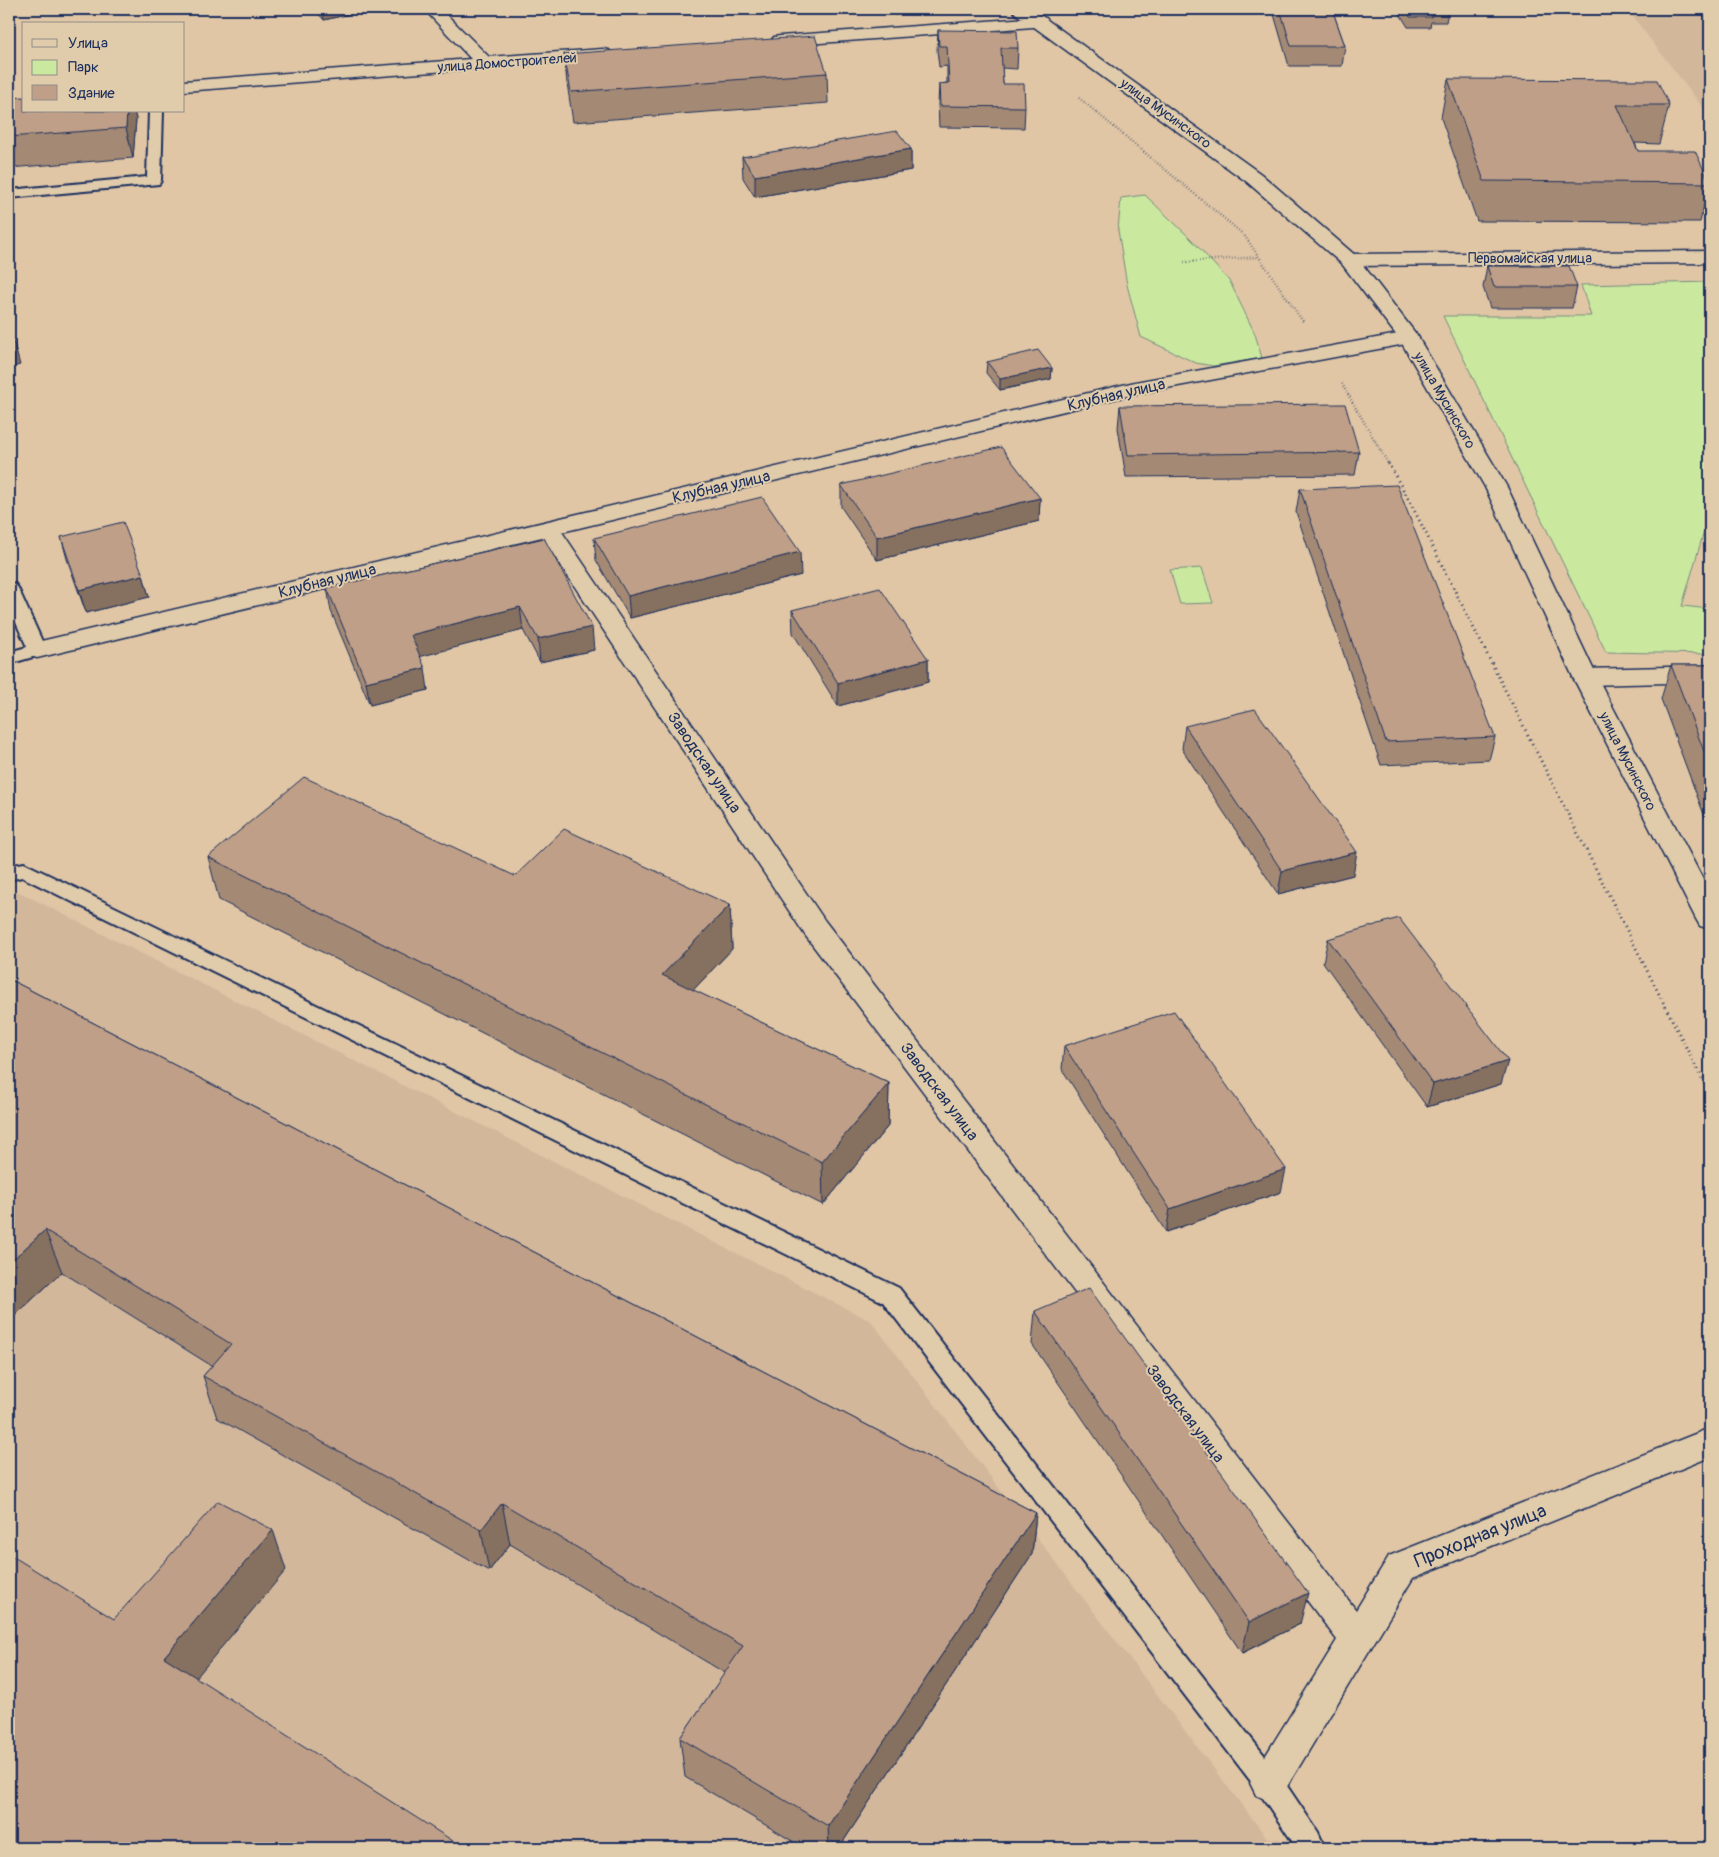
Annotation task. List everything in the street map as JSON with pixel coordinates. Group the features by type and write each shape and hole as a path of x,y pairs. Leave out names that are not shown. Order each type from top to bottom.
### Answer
{"street":[{"path":"432,9 485,63"},
{"name":"улица Мусинского","path":"1021,9 1254,178 1349,260 1409,338 1496,487 1585,677 1710,919"},
{"path":"764,42 1040,22"},
{"name":"улица Домостроителей","path":"185,86 624,53"},
{"name":"Первомайская улица","path":"1349,260 1710,257"},
{"name":"Клубная улица","path":"37,650 1135,388 1409,338"},
{"name":"Заводская улица","path":"547,527 815,928 1357,1639"},
{"path":"1585,677 1710,674"},
{"name":"Проходная улица","path":"1269,1783 1401,1568 1710,1442"}],"lane":[{"path":"9,194 154,181 156,112"},
{"path":"9,588 37,650 9,658"},
{"path":"9,873 24,870 891,1295 1269,1783 1308,1842 1307,1848"}],"path":[{"path":"1076,95 1244,235 1324,353 1409,500 1710,1094"},
{"path":"1184,262 1259,257"}],"shaded area":[{"path":"1627,9 1710,9 1710,117"},
{"path":"17,891 871,1321 1267,1838 1364,1848 9,1848 9,892"}],"green space":[{"path":"1145,195 1191,239 1230,282 1255,334 1262,358 1213,366 1196,363 1141,337 1127,285 1118,230 1121,198"},
{"path":"1710,282 1710,525 1705,528 1682,606 1710,609 1710,654 1606,652 1443,316 1591,316 1581,285"},
{"path":"1202,568 1213,603 1180,604 1170,570"}],"building":[{"path":"1280,9 1332,9 1345,46 1291,46"},
{"path":"1405,9 1446,9 1448,12 1428,12 1432,17 1410,17"},
{"path":"938,30 1017,31 1018,48 1001,48 1003,84 1024,84 1025,107 940,106 939,84 949,83 947,46 939,46"},
{"path":"815,36 827,73 571,92 564,54"},
{"path":"1448,79 1657,80 1669,105 1617,105 1638,151 1695,151 1710,183 1484,181"},
{"path":"22,97 22,112 127,112 126,128 9,137 9,98"},
{"path":"897,131 911,149 755,176 742,157"},
{"path":"1487,266 1569,266 1577,287 1494,287"},
{"path":"9,335 14,343 9,344"},
{"path":"1038,350 1052,368 1000,379 987,362"},
{"path":"1345,404 1359,452 1128,455 1120,406"},
{"path":"1001,447 1040,498 877,537 841,485"},
{"path":"1397,485 1495,737 1386,742 1300,489"},
{"path":"762,497 800,552 628,596 594,538"},
{"path":"123,522 143,575 79,590 61,537"},
{"path":"544,538 592,627 538,639 520,607 411,635 425,668 366,682 327,588"},
{"path":"880,588 928,659 838,683 792,610"},
{"path":"1671,665 1710,665 1710,767"},
{"path":"1255,709 1357,852 1282,871 1185,726"},
{"path":"304,777 515,876 564,829 730,905 662,975 889,1083 822,1162 208,857"},
{"path":"1399,918 1508,1061 1433,1084 1328,939"},
{"path":"9,979 1036,1513 828,1826 680,1738 743,1646 502,1503 481,1530 203,1376 231,1344 45,1230 9,1263"},
{"path":"1174,1011 1286,1169 1170,1209 1064,1046"},
{"path":"1089,1288 1308,1593 1249,1622 1035,1311"},
{"path":"218,1501 273,1530 164,1657 464,1848 9,1848 9,1554 114,1619"}]}
